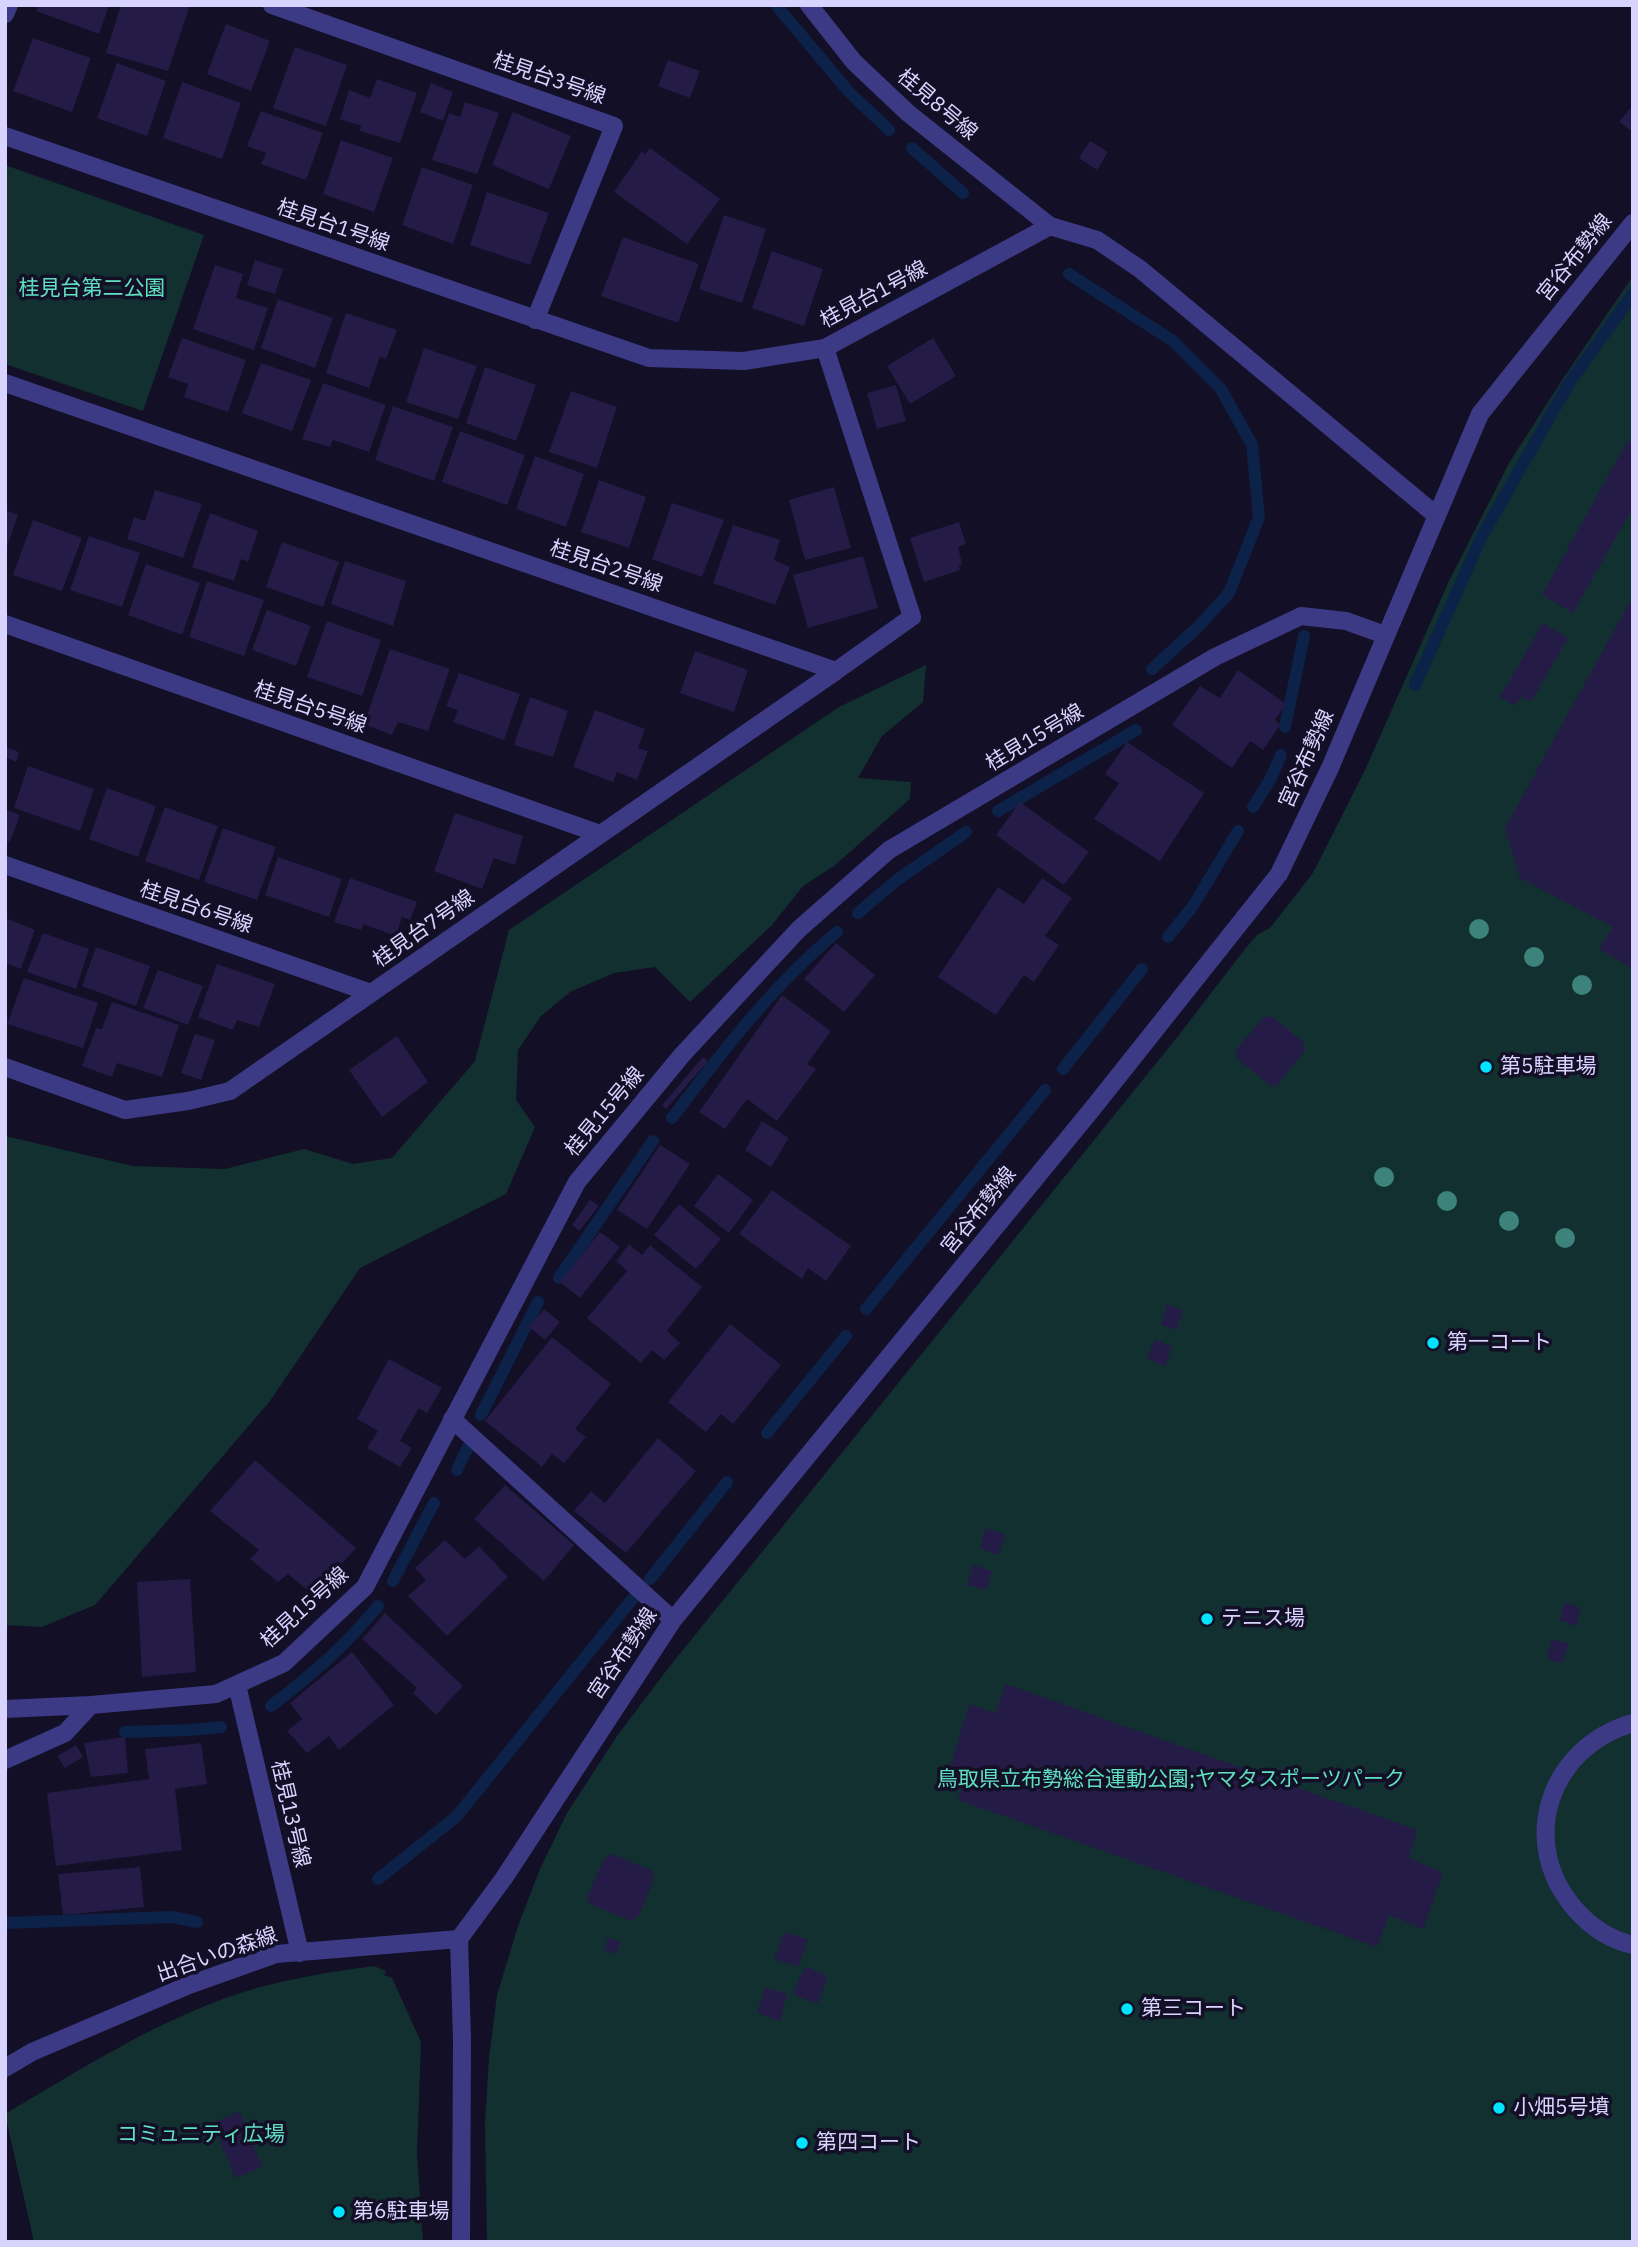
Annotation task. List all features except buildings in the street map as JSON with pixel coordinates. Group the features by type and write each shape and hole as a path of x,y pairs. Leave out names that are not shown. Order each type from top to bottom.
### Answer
{"street":[{"path":"5,15 9,5"},
{"name":"桂見台3号線","path":"272,5 614,126 535,320"},
{"name":"桂見8号線","path":"809,5 853,62 899,105 1050,226"},
{"name":"桂見台1号線","path":"5,136 649,358 744,361 825,348 1050,226"},
{"name":"宮谷布勢線","path":"459,1939 504,1878 673,1620 1084,1119 1279,874 1330,768 1480,414 1633,223"},
{"path":"1050,226 1097,240 1140,269 1437,516"},
{"path":"825,348 912,617 835,671"},
{"name":"桂見台2号線","path":"5,383 835,671"},
{"name":"桂見15号線","path":"5,1709 216,1694 284,1663 365,1587 577,1182 682,1055 799,929 889,850 1215,657 1301,616 1346,621 1385,635"},
{"name":"桂見台5号線","path":"5,624 600,834"},
{"name":"桂見台7号線","path":"5,1067 125,1110 188,1101 230,1091 835,671"},
{"name":"桂見台6号線","path":"5,865 371,993"},
{"path":"452,1419 673,1620"},
{"name":"桂見13号線","path":"236,1685 300,1953"},
{"path":"5,1760 65,1733 90,1705"},
{"path":"1633,1723 1610,1729 1579,1751 1557,1782 1546,1818 1547,1857 1561,1893 1586,1922 1620,1942 1633,1945"},
{"path":"459,1939 461,2242"},
{"name":"出合いの森線","path":"5,2068 32,2052 189,1985 276,1954 459,1939"}],"green space":[{"name":"桂見台第二公園","path":"5,165 204,235 143,411 5,364"},
{"name":"鳥取県立布勢総合運動公園;ヤマタスポーツパーク","path":"1633,276 1633,2242 487,2242 485,2124 489,2058 497,1995 518,1926 540,1869 567,1813 617,1736 666,1671 1178,1036 1245,949 1257,935 1270,928 1313,873 1365,770 1449,581 1509,463"},
{"path":"926,665 923,702 882,736 858,778 911,782 910,799 834,866 803,886 772,925 690,1002 655,967 614,973 570,992 541,1016 518,1050 516,1100 535,1127 506,1194 360,1268 270,1401 95,1605 42,1627 5,1625 5,1136 133,1166 225,1169 304,1149 353,1164 392,1158 475,1061 509,930 839,707"},
{"name":"コミュニティ広場","path":"374,1966 386,1971 384,1975 392,1978 421,2042 417,2153 423,2242 34,2242 5,2114 111,2052 166,2023 223,1999 278,1982"}],"waterway":[{"path":"776,5 849,92 889,130"},
{"path":"912,148 963,193"},
{"path":"1069,274 1173,341 1221,389 1252,445 1259,517 1229,593 1198,627 1152,669"},
{"path":"1415,685 1482,536 1569,383 1633,294"},
{"path":"1285,727 1304,636"},
{"path":"998,811 1136,730"},
{"path":"1253,807 1281,755"},
{"path":"1168,937 1193,906 1238,831"},
{"path":"858,913 897,880 966,832"},
{"path":"672,1118 729,1044 770,997 837,932"},
{"path":"1063,1069 1142,969"},
{"path":"866,1309 1045,1090"},
{"path":"559,1278 653,1141"},
{"path":"481,1415 538,1302"},
{"path":"767,1433 846,1336"},
{"path":"457,1470 468,1447"},
{"path":"650,1579 727,1482"},
{"path":"393,1581 434,1503"},
{"path":"378,1879 456,1817 638,1592"},
{"path":"271,1706 328,1659 378,1606"},
{"path":"125,1732 221,1727"},
{"path":"5,1923 172,1917 197,1922"}],"place":[{"name":"第5駐車場","path":"1486,1067"},
{"name":"第一コート","path":"1433,1343"},
{"name":"テニス場","path":"1207,1619"},
{"name":"第三コート","path":"1127,2009"},
{"name":"小畑5号墳","path":"1499,2108"},
{"name":"第四コート","path":"802,2143"},
{"name":"第6駐車場","path":"339,2212"}]}
